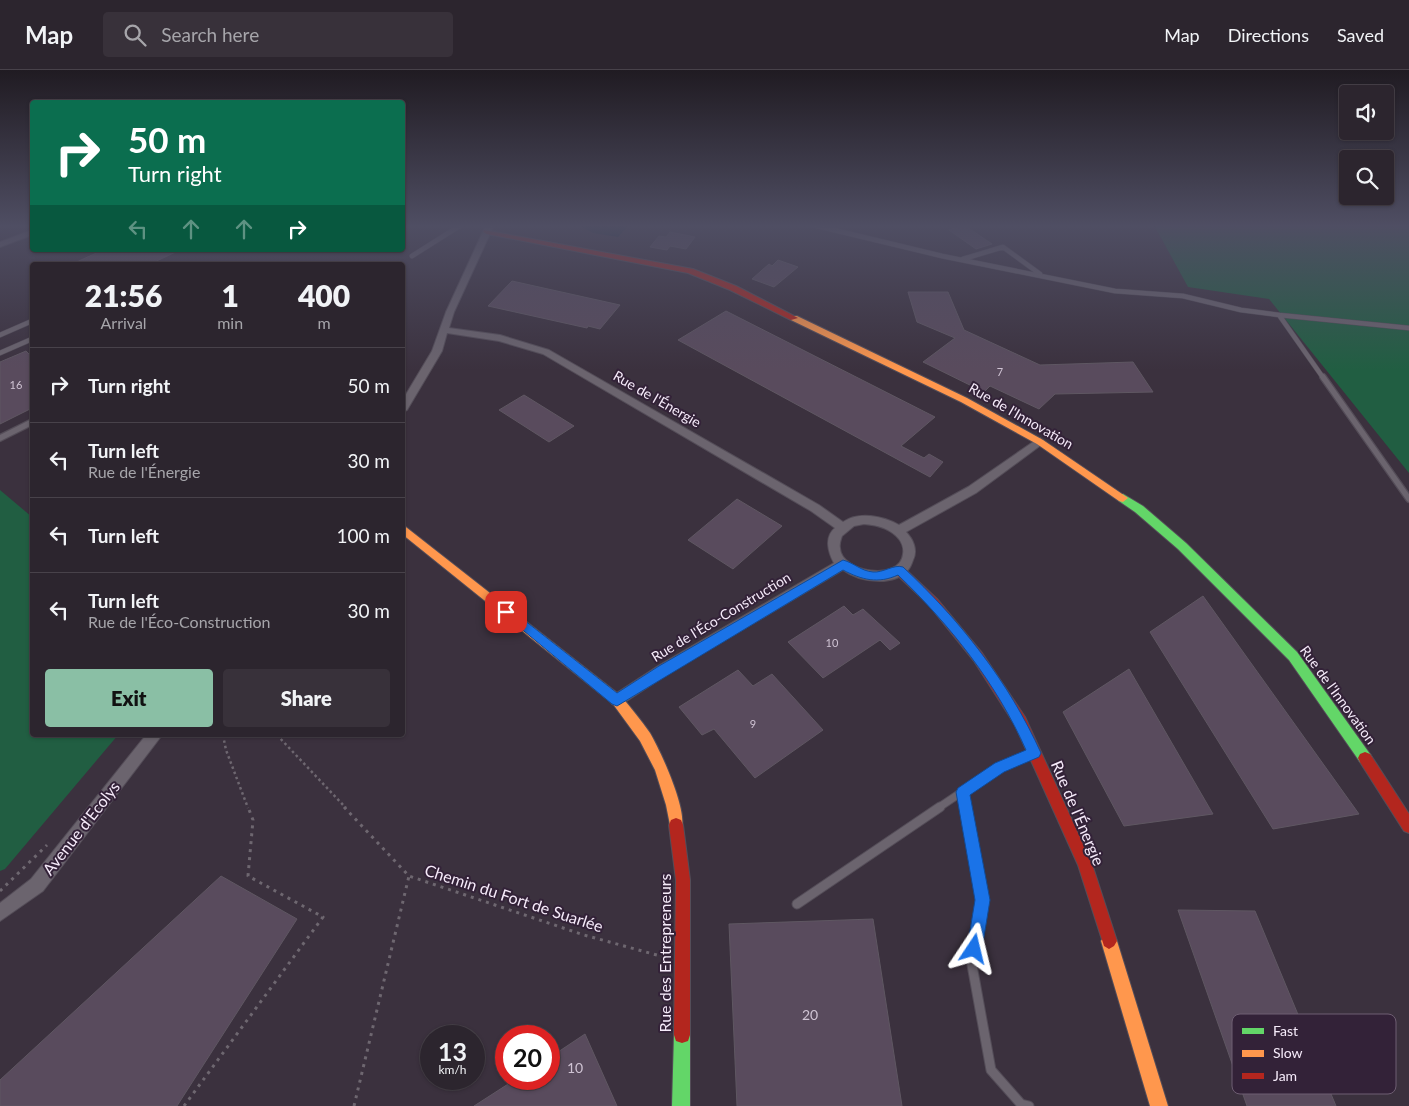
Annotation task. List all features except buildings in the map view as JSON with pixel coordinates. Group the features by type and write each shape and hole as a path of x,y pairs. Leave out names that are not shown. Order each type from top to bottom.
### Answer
{"street":[{"path":"405,405 436,351 443,330 469,273"},
{"name":"Rue de l'Innovation","path":"696,273 733,288 964,400 1040,442 1139,509 1182,546 1293,656 1376,774 1409,826"},
{"name":"Rue de l'Énergie","path":"443,330 500,338 546,352 815,508 842,527"},
{"path":"898,531 972,490 1040,442"},
{"path":"871,520 886,524 898,531 907,541 910,554 900,570 887,575 860,574 843,564 836,555 833,544 836,534 842,527 856,521 871,520"},
{"name":"Rue des Entrepreneurs","path":"405,530 617,700 645,737 661,769 673,805 683,880 681,1106"},
{"name":"Rue de l'Éco-Construction","path":"617,700 663,670 843,564"},
{"name":"Rue de l'Énergie","path":"900,570 933,602 978,657 1020,721 1085,864 1160,1106"},
{"name":"Avenue d'Ecolys","path":"0,914 37,885 153,737"}],"lane":[{"path":"1030,273 1115,291 1183,296 1241,310 1409,328"},
{"path":"1039,273 1043,276"},
{"path":"1279,314 1409,499"},
{"path":"0,334 30,322"},
{"path":"0,353 30,340"},
{"path":"0,438 30,423"},
{"path":"797,904 1000,767 1034,753"},
{"path":"963,792 983,900 972,965 991,1070 1021,1104 1030,1106"}],"path":[{"path":"184,1106 323,917 248,876 253,820 226,750 224,737"},
{"name":"Chemin du Fort de Suarlée","path":"279,737 409,876 584,935 682,962"},
{"path":"0,891 52,838"},
{"path":"354,1106 409,876"}],"green space":[{"path":"1181,273 1409,273 1409,473 1269,299 1188,287"},
{"path":"0,490 30,515 30,737 116,737 5,869 0,871"}],"traffic: fast":[{"path":"1123,498 1139,509 1182,546 1293,656 1365,758"},
{"path":"681,1106 682,1035"}],"traffic: slow":[{"path":"794,318 964,400 1040,442 1123,498"},
{"path":"405,530 617,700 645,737 661,769 673,805 676,825"},
{"path":"1109,941 1159,1106"}],"traffic: jam":[{"path":"696,273 733,288 794,318"},
{"path":"899,570 933,602 978,657 1020,721 1085,864 1109,941"},
{"path":"1365,758 1409,826"},
{"path":"676,825 683,880 682,1035"}],"route":[{"path":"506,612 617,700 663,670 843,564 854,572 874,576 893,574 900,570 933,602 978,657 1020,721 1034,753 1000,767 963,792 983,900 974,949"}]}
